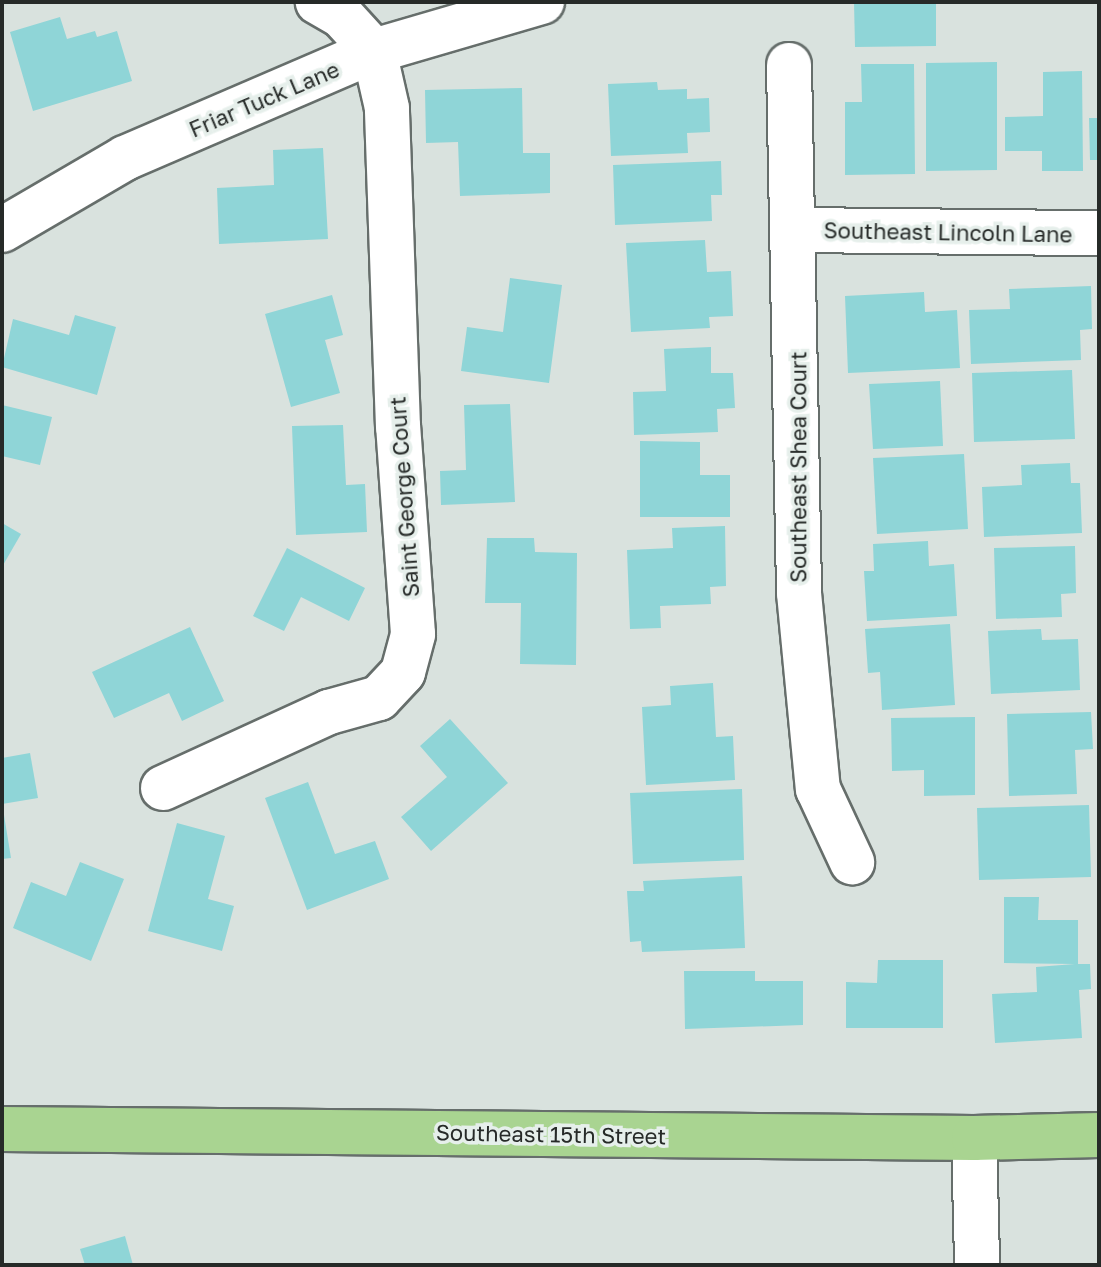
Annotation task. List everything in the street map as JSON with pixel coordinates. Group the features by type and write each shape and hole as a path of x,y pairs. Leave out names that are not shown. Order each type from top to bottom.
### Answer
{"main road":[{"name":"Southeast 15th Street","path":"2,1129 974,1138 1099,1135"}],"street":[{"path":"318,2 342,16 374,51"},
{"name":"Friar Tuck Lane","path":"2,230 125,158 374,51 542,2"},
{"name":"Saint George Court","path":"163,788 329,712 379,698 403,672 413,634 398,427 387,108 374,51"},
{"name":"Southeast Shea Court","path":"789,65 796,230 799,593 818,789 852,862"},
{"name":"Southeast Lincoln Lane","path":"796,230 1099,233"},
{"path":"974,1138 977,1265"}],"building":[{"path":"854,2 936,2 936,46 855,47"},
{"path":"60,17 67,39 95,31 97,37 117,31 132,81 33,111 10,32"},
{"path":"997,62 997,170 926,171 926,63"},
{"path":"861,64 914,64 915,174 845,175 845,102 862,102"},
{"path":"1082,71 1083,171 1042,171 1042,151 1005,151 1005,117 1043,116 1043,72"},
{"path":"657,82 658,90 687,89 687,99 709,98 710,132 687,133 688,153 611,156 608,84"},
{"path":"522,88 523,153 550,153 550,193 460,196 458,142 426,143 425,90"},
{"path":"1089,118 1099,118 1099,160 1090,160"},
{"path":"323,148 328,239 219,244 217,188 274,185 273,150"},
{"path":"721,161 722,195 711,195 712,221 615,225 613,165"},
{"path":"705,240 707,272 731,271 733,316 709,317 710,328 631,332 626,243"},
{"path":"510,278 562,285 549,383 461,371 467,327 503,332"},
{"path":"1091,286 1092,329 1080,330 1081,360 971,364 969,310 1010,309 1009,289"},
{"path":"924,292 925,312 957,310 960,368 848,373 845,296"},
{"path":"332,295 343,335 325,340 340,393 291,407 265,314"},
{"path":"75,315 116,327 97,395 2,367 13,319 69,335"},
{"path":"711,347 711,373 733,373 735,408 717,409 718,432 634,435 633,392 666,391 664,349"},
{"path":"1072,370 1075,439 974,442 972,373"},
{"path":"940,381 943,446 873,449 869,384"},
{"path":"510,404 515,502 441,505 440,471 466,470 464,405"},
{"path":"2,405 52,417 40,465 2,456"},
{"path":"343,425 346,485 365,484 367,532 296,535 292,426"},
{"path":"640,441 700,442 700,475 730,475 730,517 640,517"},
{"path":"964,454 968,529 877,534 873,458"},
{"path":"1070,463 1071,483 1080,483 1082,533 984,537 982,487 1022,485 1021,465"},
{"path":"2,523 21,534 2,567"},
{"path":"725,526 726,586 710,587 711,604 660,606 661,628 630,629 627,550 673,548 672,528"},
{"path":"487,538 534,538 535,552 577,553 576,665 520,664 521,603 485,603"},
{"path":"928,541 929,566 954,564 957,616 867,621 864,571 874,571 873,544"},
{"path":"1075,546 1076,593 1061,594 1062,617 996,619 994,548"},
{"path":"287,548 365,588 349,621 301,597 284,631 253,616"},
{"path":"950,624 955,705 882,710 880,672 868,673 865,629"},
{"path":"190,627 224,701 182,721 169,693 114,718 92,672"},
{"path":"1041,629 1042,640 1078,639 1080,690 991,694 988,631"},
{"path":"713,683 716,737 733,736 735,780 646,785 642,707 671,705 670,686"},
{"path":"1091,712 1093,749 1075,750 1077,794 1009,796 1007,714"},
{"path":"975,717 975,795 924,796 924,770 892,771 891,718"},
{"path":"450,719 508,783 431,851 401,817 447,777 420,746"},
{"path":"30,753 38,798 2,804 2,758"},
{"path":"308,782 335,854 375,841 389,879 307,910 265,798"},
{"path":"742,789 744,860 633,864 630,793"},
{"path":"1089,805 1091,877 979,880 977,808"},
{"path":"2,816 11,858 2,859"},
{"path":"177,823 225,836 208,899 234,906 222,951 148,931"},
{"path":"80,862 124,879 91,961 13,928 31,882 66,896"},
{"path":"742,876 745,948 642,952 641,941 630,942 627,891 644,891 643,881"},
{"path":"1004,897 1039,897 1038,920 1078,920 1078,964 1090,964 1091,989 1079,990 1082,1038 995,1043 992,994 1037,992 1036,967 1075,964 1004,963"},
{"path":"878,960 943,960 943,1028 846,1028 846,982 877,983"},
{"path":"684,971 755,971 755,981 803,981 803,1025 685,1029"},
{"path":"125,1236 133,1265 85,1265 80,1249"}]}
